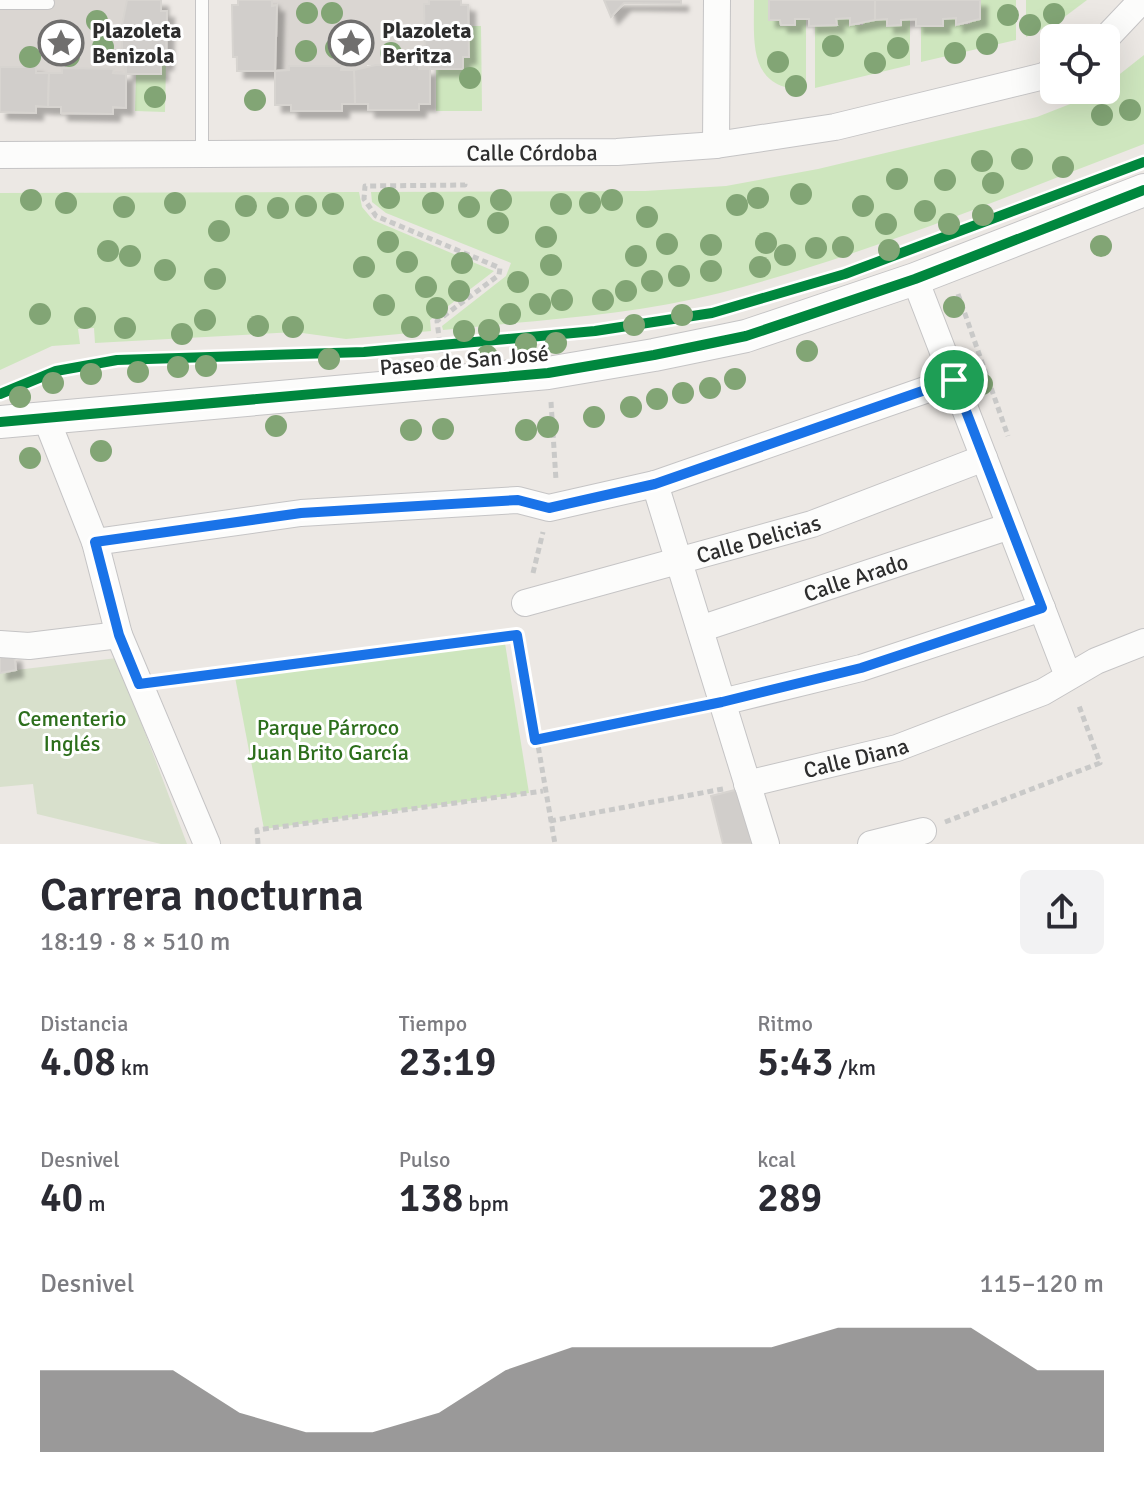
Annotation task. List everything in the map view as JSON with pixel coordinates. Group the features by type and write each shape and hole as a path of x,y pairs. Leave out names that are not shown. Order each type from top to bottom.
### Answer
{"street":[{"path":"716,145 717,0"},
{"path":"1119,24 1142,0"},
{"name":"Calle Córdoba","path":"0,155 617,152 716,145 835,127 1040,77"},
{"path":"717,116 727,131 745,140"},
{"path":"688,146 709,128 717,116"},
{"name":"Paseo de San José","path":"0,422 548,373 746,336 915,279 1144,190"},
{"path":"915,279 1068,676"},
{"path":"95,542 301,513 518,500 549,508 655,484 954,380"},
{"path":"46,418 95,542 119,635 207,844"},
{"name":"Calle Delicias","path":"525,603 812,524 984,458"},
{"path":"655,484 766,844"},
{"name":"Calle Arado","path":"700,629 1010,526"},
{"path":"722,702 861,668 1042,608"},
{"path":"0,644 29,646 119,635"},
{"name":"Calle Diana","path":"747,784 897,748 1043,692 1068,676 1144,642"},
{"path":"871,844 923,831"}],"lane":[{"path":"202,0 202,155"},
{"path":"0,3 48,3"}],"path":[{"path":"365,186 364,199 376,216 500,268 499,275 437,321 437,331"},
{"path":"425,347 455,344"},
{"path":"139,684 517,635 555,844"},
{"path":"923,831 1100,763 1068,676"},
{"path":"535,740 722,702"},
{"path":"550,821 747,784"},
{"path":"258,844 257,830 543,791"}],"green space":[{"path":"754,0 769,0 770,19 780,20 781,25 794,25 795,19 806,19 806,90 787,88 773,82 764,73 755,48"},
{"path":"980,0 1016,0 1016,40 921,62 921,26 943,26 943,19 956,18 957,25 970,24 970,19 980,19"},
{"path":"1026,0 1087,0 1059,21 1040,24 1040,30 1026,37"},
{"path":"850,18 850,25 863,25 864,20 887,19 887,26 901,25 901,20 910,19 910,65 815,88 815,26 836,25 836,19"},
{"path":"469,26 481,26 482,111 436,111 436,69 463,69 463,57 469,56"},
{"path":"1144,55 1144,144 827,262 720,293 652,307 443,330 442,326 506,276 511,263 386,213 372,202 371,192 645,191 726,186 818,169 1037,117 1070,104 1120,104 1120,74"},
{"path":"161,63 166,63 165,112 135,111 136,74 160,74"},
{"path":"359,192 362,207 373,220 494,271 430,320 431,331 346,339 295,332 95,343 94,328 78,329 80,344 52,346 0,370 0,193"},
{"name":"Parque Párroco Juan Brito García","path":"504,637 529,793 264,829 234,672"},
{"name":"Cementerio Inglés","path":"0,657 16,670 117,658 187,844 161,844 37,814 33,784 0,787"}],"shaded area":[{"name":"Plazoleta Benizola","path":"0,0 127,0 122,25 122,62 126,63 126,74 113,73 113,69 62,68 62,73 36,73 36,68 0,67"},
{"name":"Plazoleta Beritza","path":"272,0 429,0 429,4 424,5 425,56 430,56 430,69 419,69 418,65 367,65 367,70 341,70 341,66 290,66 289,70 275,71 277,6 272,6"}],"building":[{"path":"127,0 161,0 161,11 167,11 166,63 161,63 161,74 126,74 126,63 122,62 122,25"},
{"path":"238,0 272,0 272,6 277,5 275,71 237,71 237,57 233,57 232,5 238,5"},
{"path":"429,0 461,0 461,5 468,5 469,57 463,57 463,69 430,69 430,56 425,56 424,4 429,4"},
{"path":"604,0 681,0 681,4 624,3 611,17"},
{"path":"769,0 875,0 875,20 850,25 850,18 836,19 837,25 809,26 809,19 795,19 795,25 781,25 780,20 769,20"},
{"path":"875,0 980,0 980,19 956,25 956,18 943,19 943,26 916,26 916,19 901,20 901,25 887,26 887,19 875,20"},
{"path":"376,65 419,65 419,69 430,69 430,104 419,104 419,110 368,110 368,104 355,104 354,70"},
{"path":"289,66 342,66 341,70 354,70 355,104 342,104 342,111 291,111 291,105 275,105 275,71 289,70"},
{"path":"0,67 36,67 36,73 49,73 48,107 36,106 36,113 0,112"},
{"path":"62,68 114,69 113,73 126,74 126,108 113,107 113,114 61,113 61,107 48,107 49,73 62,73"},
{"path":"14,655 16,670 0,673 0,657"},
{"path":"739,789 752,844 723,844 711,796"}],"cycle path":[{"path":"0,394 56,371 117,360 364,352 595,331 712,313 845,274 1144,162"},
{"path":"0,422 548,373 654,355 746,336 915,279 1144,190"}],"place":[{"name":"Plazoleta Benizola","path":"61,43"},
{"name":"Plazoleta Beritza","path":"351,43"}],"route":[{"path":"954,380 1042,608 861,668 722,702 535,740 517,635 139,684 119,635 95,542 301,513 518,500 549,508 655,484 954,380"}]}
